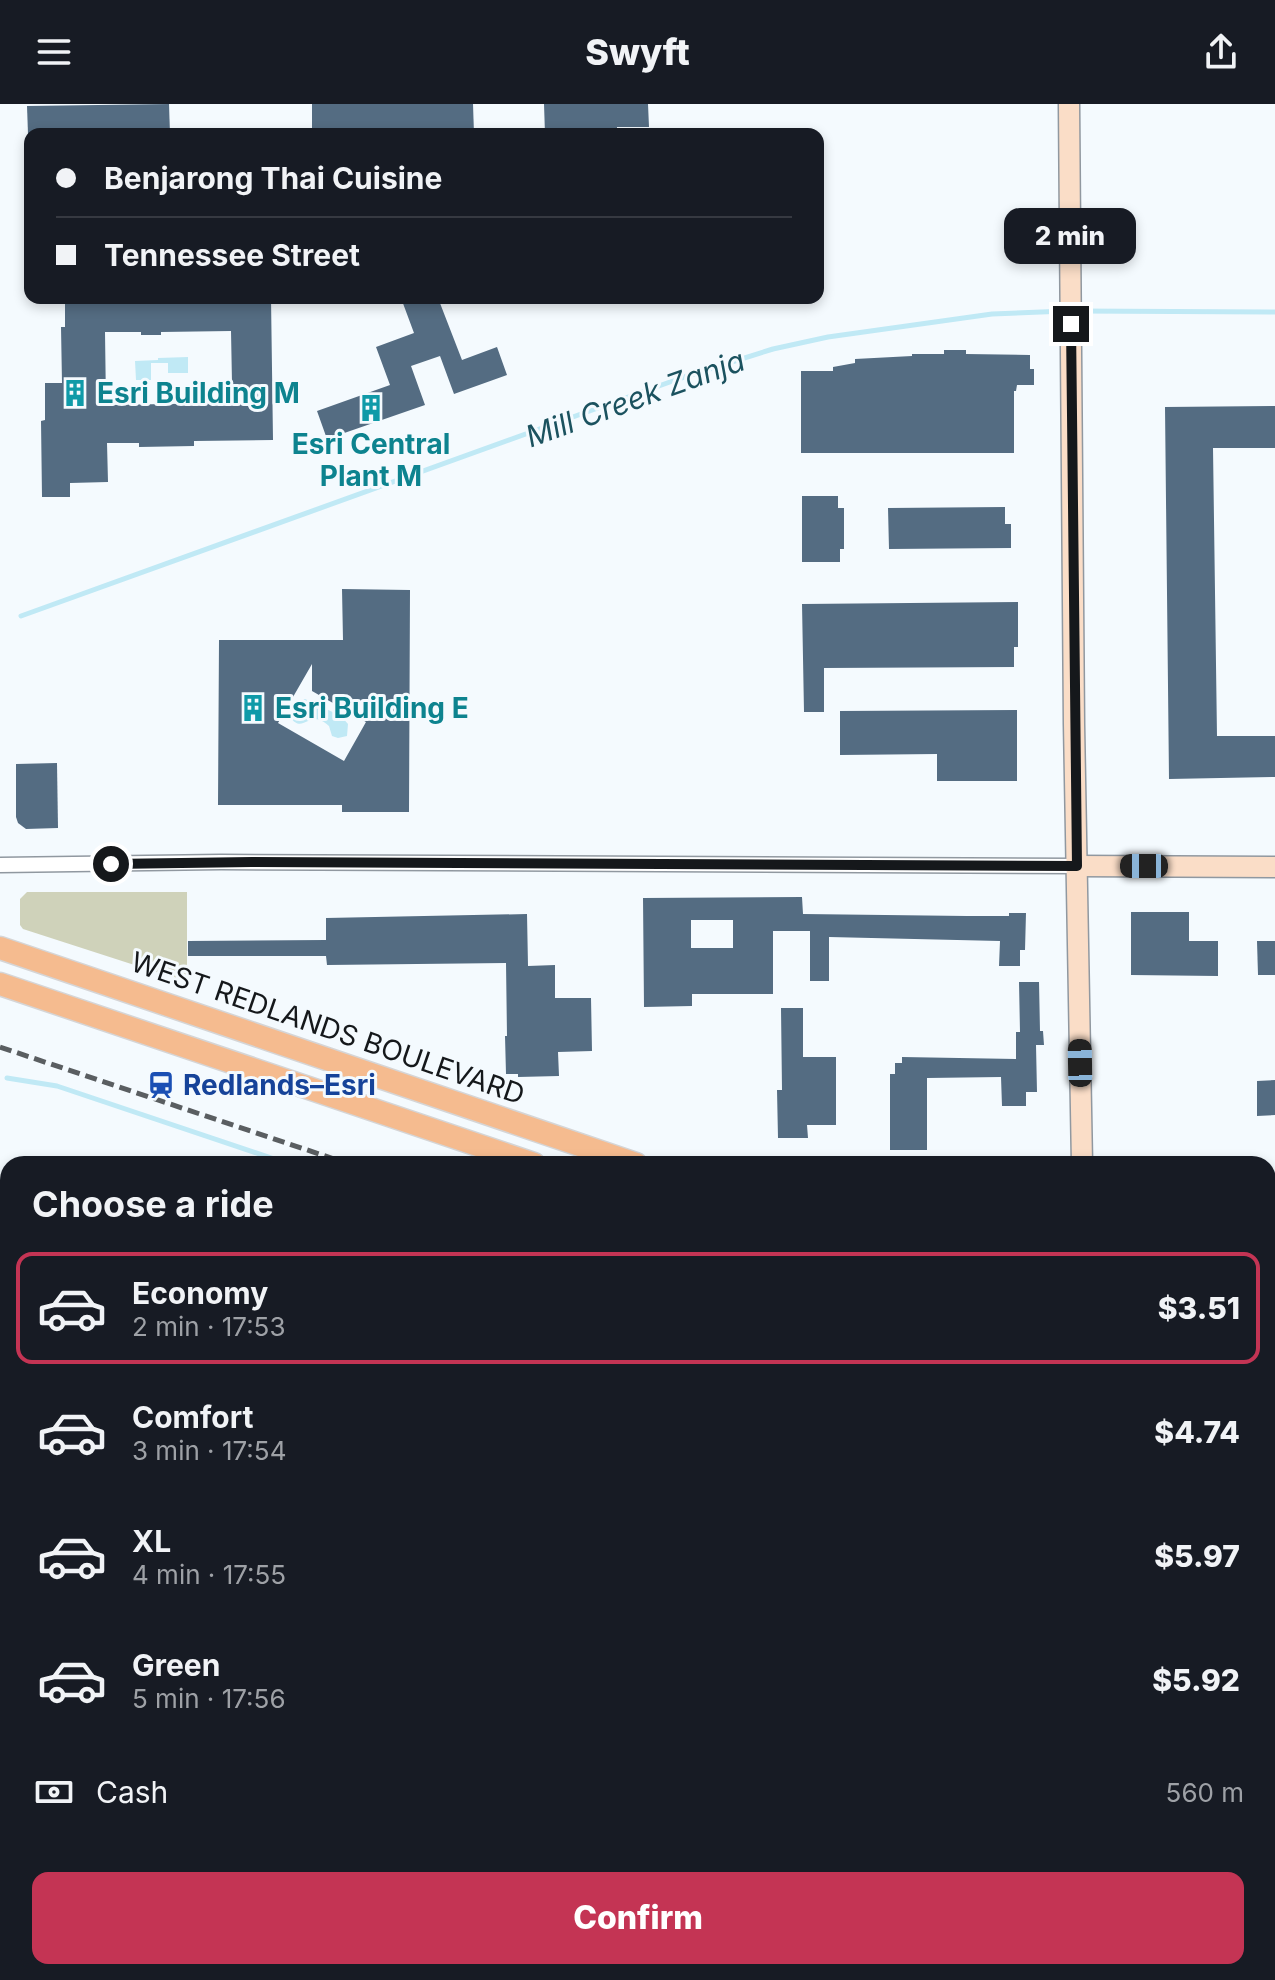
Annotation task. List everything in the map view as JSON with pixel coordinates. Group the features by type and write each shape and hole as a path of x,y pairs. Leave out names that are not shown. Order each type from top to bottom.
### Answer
{"main road":[{"path":"1069,104 1082,1156"},
{"path":"1077,866 1275,867"},
{"name":"WEST REDLANDS BOULEVARD","path":"0,948 612,1156"},
{"path":"0,984 510,1156"}],"street":[{"path":"0,865 252,862 1077,866"}],"green space":[{"path":"27,892 187,892 187,982 23,929 20,925 20,899"}],"water":[{"path":"188,357 188,373 168,373 168,363 151,363 151,380 136,380 135,361"},
{"path":"305,699 341,716 348,724 347,736 332,736 329,726 316,719 299,724 295,722 290,717 293,705"}],"building":[{"path":"169,104 170,128 28,128 27,106"},
{"path":"312,104 473,104 474,128 312,128"},
{"path":"544,104 648,104 649,127 545,128"},
{"name":"Esri Building M","path":"65,304 271,304 273,440 194,441 194,446 139,447 139,443 107,443 108,482 70,483 70,497 42,497 41,421 45,420 45,383 62,383 61,327 65,327","holes":["231,331 232,383 227,383 227,403 106,405 105,332 161,335 161,332"]},
{"path":"403,304 440,304 462,360 497,347 507,375 454,394 440,356 411,366 425,405 327,439 317,411 390,385 376,347 414,333"},
{"path":"944,350 966,350 966,354 1030,355 1034,385 1017,385 1014,391 1014,453 801,453 801,371 833,371 833,367 855,363 855,359 944,354"},
{"path":"1275,406 1275,448 1213,448 1217,736 1275,736 1275,777 1169,779 1165,407"},
{"path":"802,496 838,496 838,508 844,508 844,549 840,549 840,562 802,562"},
{"path":"1005,507 1005,524 1011,524 1011,548 889,549 888,508"},
{"name":"Esri Building E","path":"342,589 410,590 409,812 342,812 342,805 218,805 219,640 343,640","holes":["312,664 312,691 366,722 344,761 278,723"]},
{"path":"1018,602 1018,647 1014,647 1014,667 824,668 824,712 804,712 802,604"},
{"path":"1017,710 1017,781 937,781 937,754 840,755 840,711"},
{"path":"57,763 58,828 26,829 16,817 16,764"},
{"path":"802,897 803,914 1009,916 1009,913 1026,913 1025,950 1020,950 1020,966 999,966 1000,941 829,937 829,981 810,981 810,931 773,931 773,994 692,994 692,1006 644,1007 643,898","holes":["691,920 733,920 733,948 691,948"]},
{"path":"1131,912 1189,912 1189,941 1218,941 1218,976 1131,975"},
{"path":"527,914 528,966 555,965 555,998 591,998 592,1051 558,1052 559,1076 518,1077 518,1074 506,1074 506,963 327,965 326,956 188,956 188,941 326,940 326,918"},
{"path":"1257,941 1275,941 1275,975 1258,975"},
{"path":"1019,982 1039,982 1040,1031 1043,1031 1044,1045 1036,1045 1037,1092 1026,1092 1026,1106 1002,1106 1001,1077 927,1078 927,1150 890,1150 890,1074 895,1074 895,1063 902,1063 902,1057 1016,1059 1016,1032 1020,1032"},
{"path":"781,1008 803,1008 803,1057 836,1057 836,1125 807,1125 808,1138 778,1138 777,1090 782,1090"},
{"path":"1275,1080 1275,1115 1257,1116 1257,1081"}],"waterway":[{"name":"Mill Creek Zanja","path":"21,616 681,378 773,349 828,337 992,314 1066,311"},
{"name":"Mill Creek Zanja","path":"1076,311 1275,312"},
{"path":"7,1078 57,1086 265,1156"}],"railway":[{"path":"0,1047 325,1156"}],"place":[{"name":"Esri Building M","path":"75,393"},
{"name":"Esri Central Plant M","path":"371,408"},
{"name":"Esri Building E","path":"253,708"},
{"name":"Redlands–Esri","path":"161,1085"}],"route":[{"path":"111,864 1077,866 1071,324"}]}
